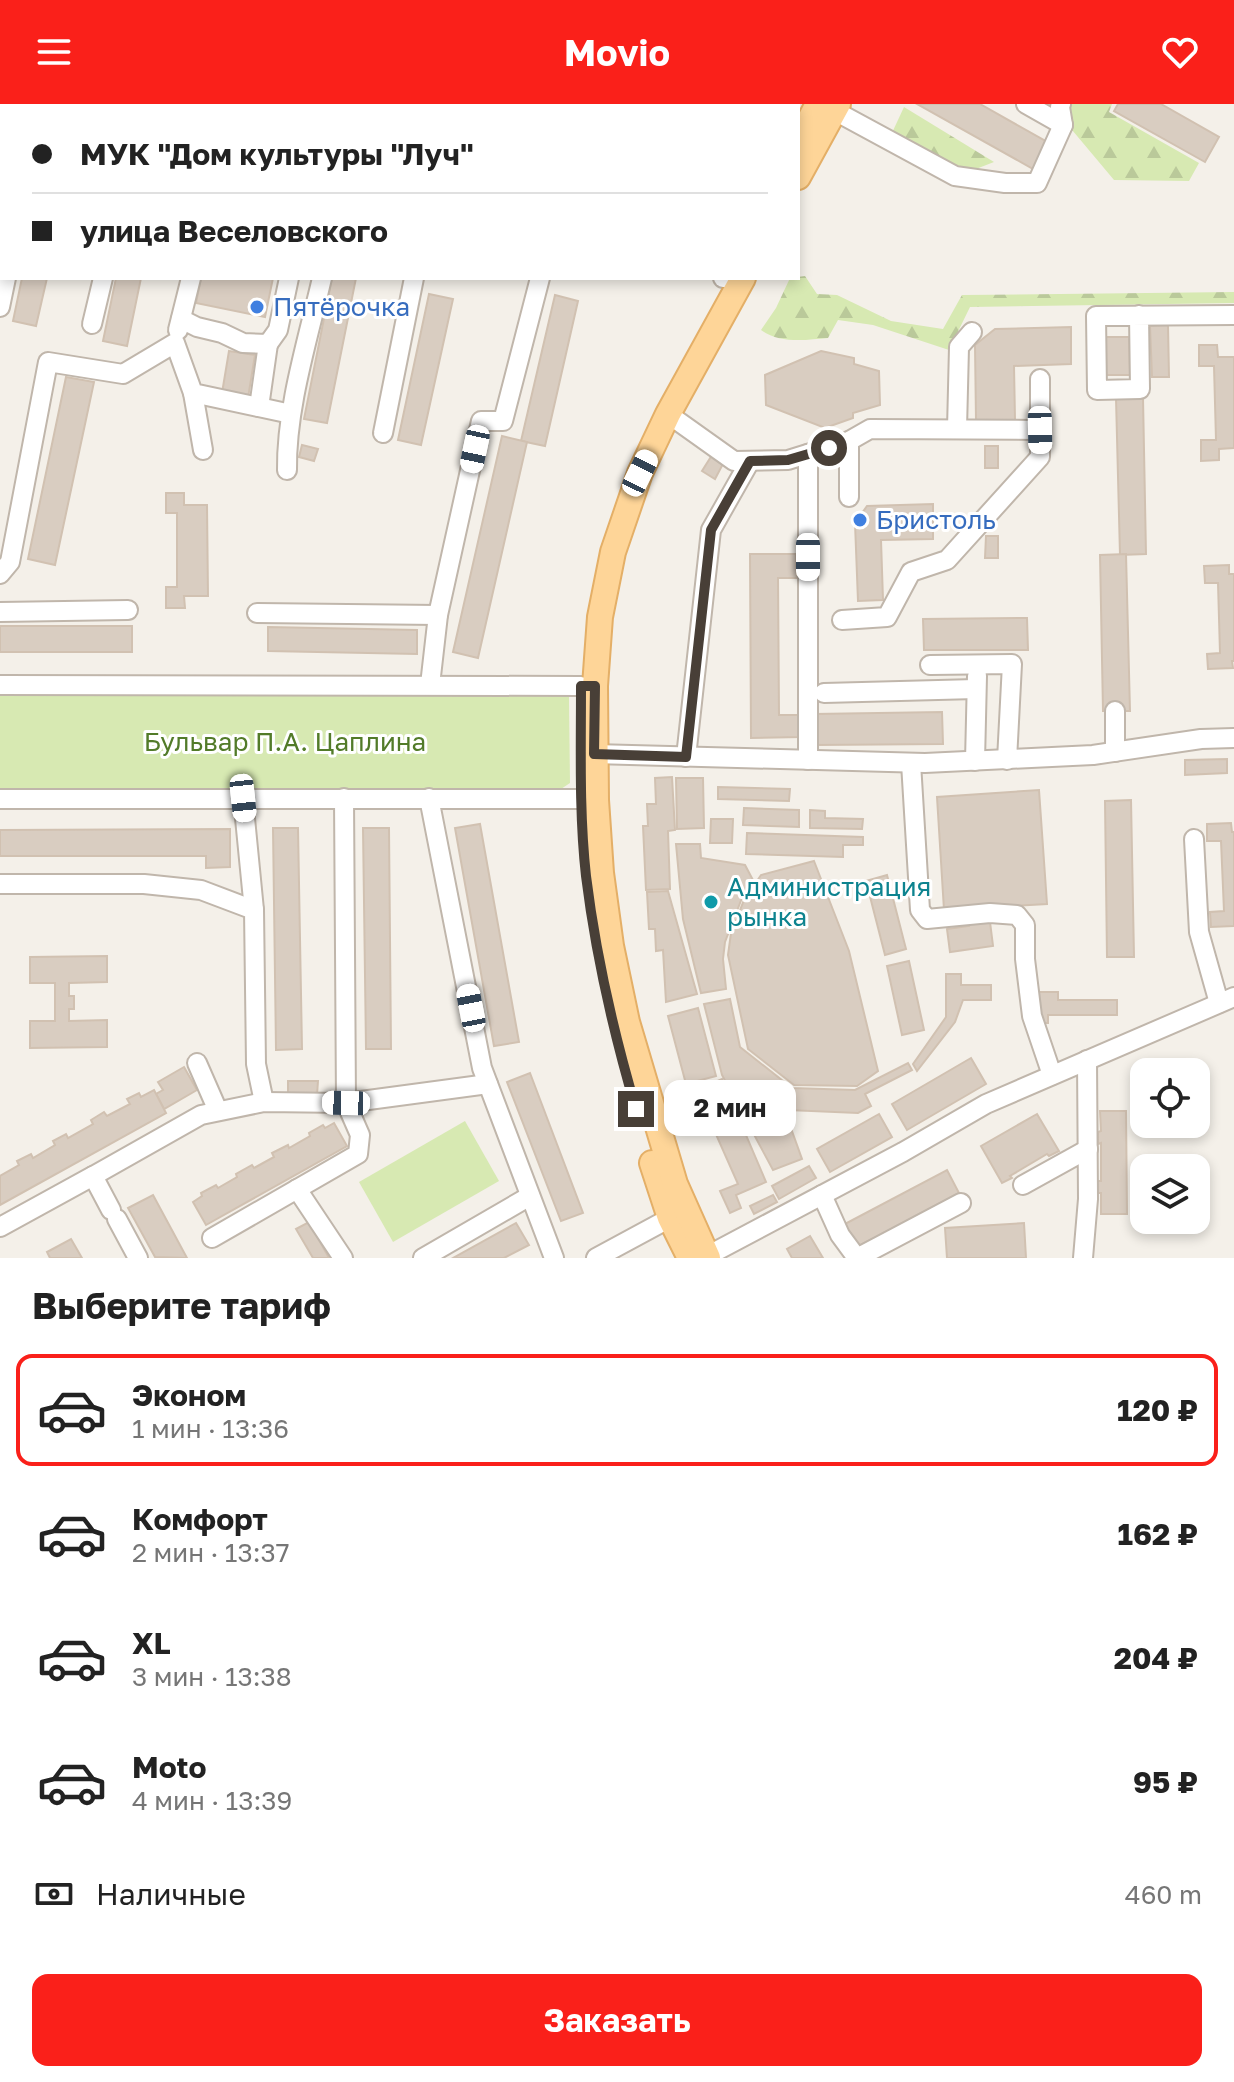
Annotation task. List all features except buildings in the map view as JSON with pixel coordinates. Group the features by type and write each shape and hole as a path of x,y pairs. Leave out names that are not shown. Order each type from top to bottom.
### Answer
{"main road":[{"path":"800,140 830,106"},
{"path":"800,173 830,106"},
{"path":"588,800 594,754 588,686 613,552 640,473 731,280"},
{"path":"702,1257 677,1213 660,1192 612,1026 594,934 586,874 587,615 601,548 625,475 652,414 731,280"}],"street":[{"path":"1026,104 1063,125"},
{"path":"830,106 955,176 1005,183 1037,183 1063,125 1061,104"},
{"path":"0,307 6,280"},
{"path":"92,324 103,280"},
{"path":"191,280 175,343 193,393 203,450"},
{"path":"259,407 268,344 278,330 289,280"},
{"path":"287,470 286,444 291,414 322,280"},
{"path":"383,433 414,280"},
{"path":"430,685 438,615 481,421 503,421 539,280"},
{"path":"1139,315 1140,389 1097,390 1096,316 1139,315 1234,315"},
{"path":"181,319 243,343 268,344"},
{"path":"957,429 959,347 972,332"},
{"path":"0,574 10,562 48,362 123,374 175,343"},
{"path":"842,620 887,617 911,572 947,560 1040,457 1040,379"},
{"path":"193,393 291,414"},
{"path":"668,414 734,461 788,460 849,441 870,429 1040,430"},
{"path":"849,441 849,497"},
{"path":"808,454 808,760"},
{"path":"686,757 711,530 750,461"},
{"path":"0,612 128,610"},
{"path":"257,613 438,615"},
{"path":"975,761 977,664"},
{"path":"930,665 1012,664 1007,760"},
{"path":"0,685 588,686"},
{"path":"824,693 976,689"},
{"path":"1115,711 1115,752"},
{"path":"594,754 911,763 1093,755 1201,739 1234,738"},
{"path":"911,763 920,910 927,919 990,913 1017,915 1025,925 1025,959 1032,1016 1052,1075"},
{"path":"243,798 254,910 256,1064 264,1102"},
{"path":"212,1238 358,1154 360,1135 346,1103 344,798"},
{"path":"429,798 482,1068 554,1258"},
{"path":"0,799 588,800"},
{"path":"702,1257 903,1152 986,1104 1226,1000 1199,932 1194,839"},
{"path":"0,884 144,884 201,890 254,910"},
{"path":"1083,1258 1088,1199 1087,1060"},
{"path":"197,1063 218,1111"},
{"path":"0,1227 201,1115 264,1102 346,1103 488,1084"},
{"path":"1023,1185 1088,1149"},
{"path":"93,1176 138,1258"},
{"path":"297,1189 343,1258"},
{"path":"822,1195 840,1235 857,1258 961,1203"},
{"path":"423,1258 530,1196"},
{"path":"596,1258 677,1213"}],"green space":[{"path":"1069,104 1112,104 1109,112 1199,163 1189,181 1114,180 1062,118"},
{"path":"904,107 994,162 963,174 891,135"},
{"path":"805,276 817,294 837,295 891,321 943,329 962,295 1234,292 1234,303 970,307 949,350 873,325 838,320 828,338 785,339 761,330 789,280 800,280 800,277"},
{"name":"Бульвар П.А. Цаплина","path":"0,691 559,694 569,697 570,783 558,791 0,792"},
{"path":"465,1121 499,1181 393,1242 359,1182"}],"place":[{"name":"Пятёрочка","path":"257,307"},
{"name":"Бристоль","path":"860,520"},
{"name":"Администрация рынка","path":"711,902"}],"route":[{"path":"636,1109 612,1026 596,949 586,874 581,799 581,686 595,686 594,754 686,757 711,530 750,461 788,460 829,448"}]}
